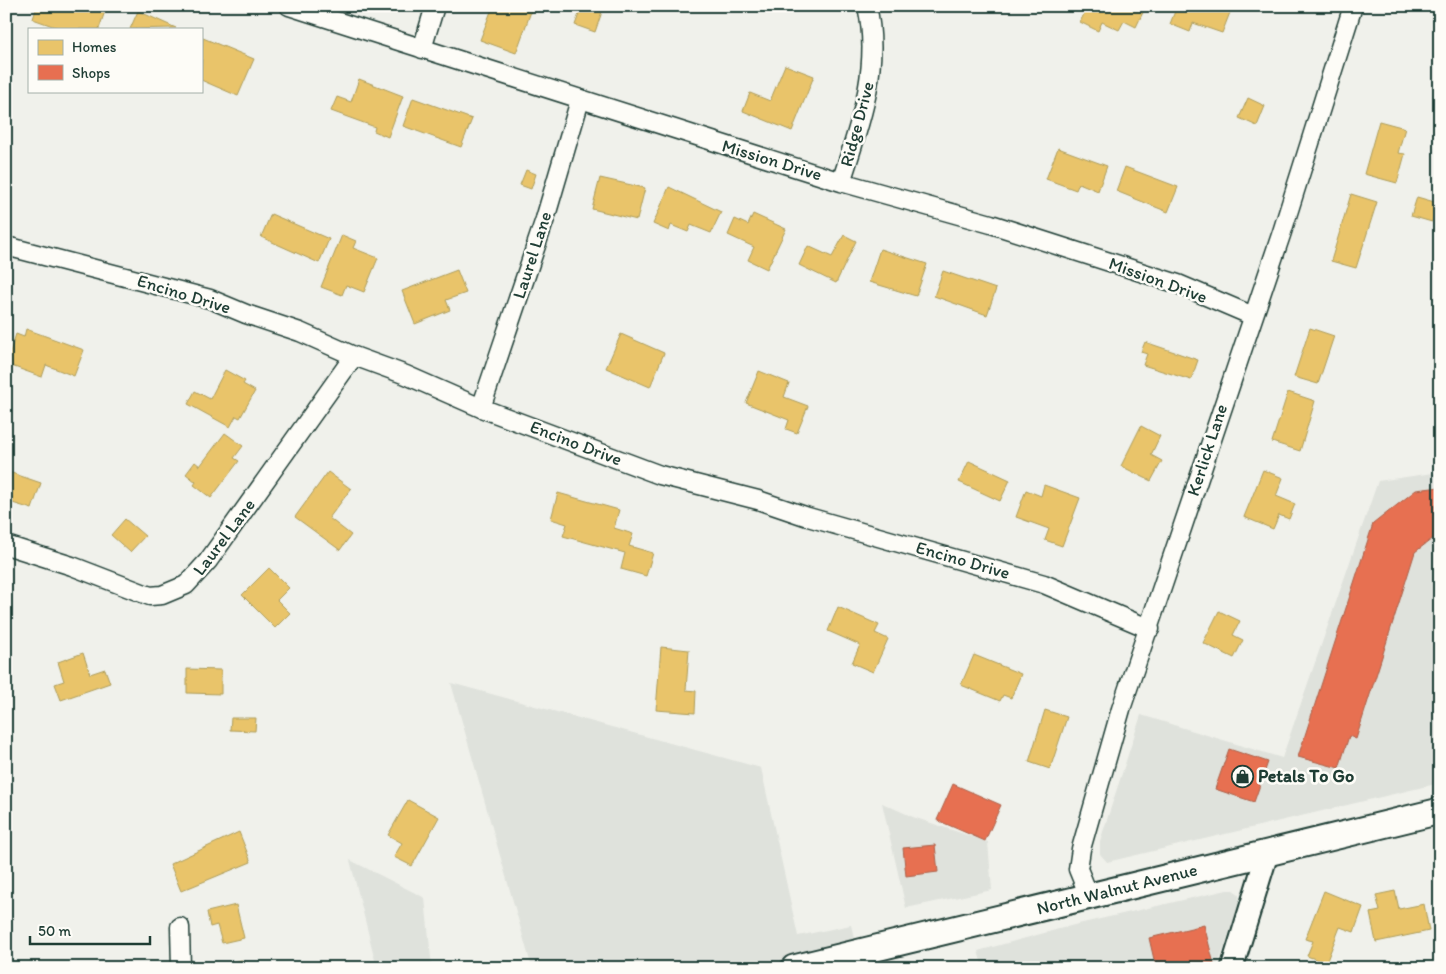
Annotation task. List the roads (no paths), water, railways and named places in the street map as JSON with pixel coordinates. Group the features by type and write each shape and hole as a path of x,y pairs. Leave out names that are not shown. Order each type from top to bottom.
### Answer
{"main road":[{"name":"North Walnut Avenue","path":"794,968 1440,811"}],"street":[{"name":"Mission Drive","path":"289,6 841,182 991,224 1178,284 1252,316"},
{"path":"422,49 436,6"},
{"name":"Ridge Drive","path":"841,182 869,89 872,57 868,6"},
{"name":"Kerlick Lane","path":"1089,896 1078,869 1081,849 1121,709 1150,629 1252,316 1282,232 1353,6"},
{"name":"Laurel Lane","path":"481,408 545,219 580,100"},
{"name":"Encino Drive","path":"6,246 210,299 246,314 300,332 481,408 660,475 758,500 808,517 1044,584 1150,629"},
{"name":"Laurel Lane","path":"6,545 72,566 150,596 162,595 181,588 208,561 354,356"},
{"path":"1232,968 1267,854"},
{"path":"180,927 182,968"}],"place":[{"name":"Petals To Go","path":"1242,776"}]}
